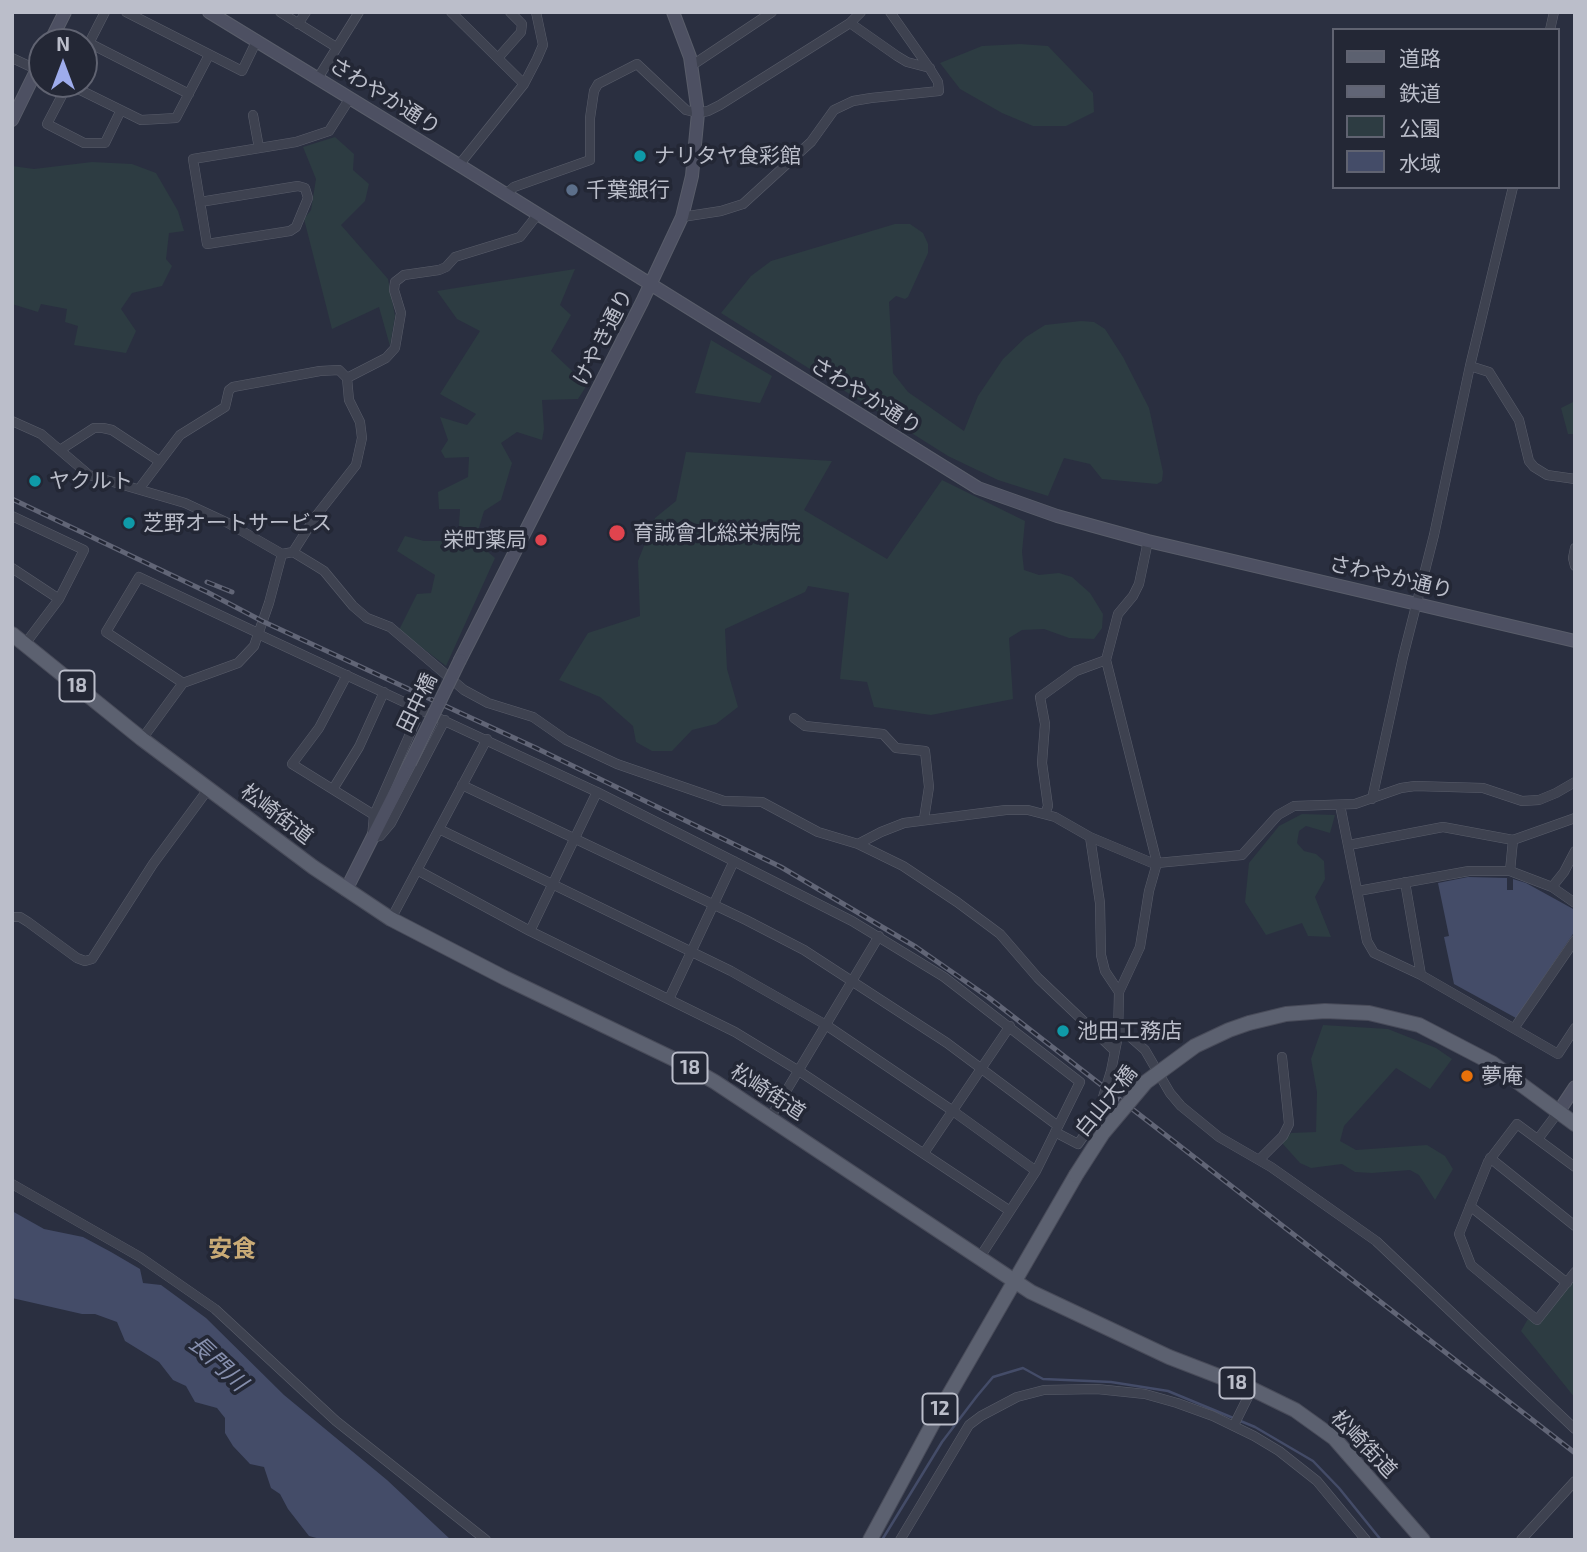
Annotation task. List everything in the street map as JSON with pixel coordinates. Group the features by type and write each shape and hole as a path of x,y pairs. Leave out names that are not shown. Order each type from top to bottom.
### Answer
{"main road":[{"name":"松崎街道","path":"12,634 142,739 346,890 391,919 505,978 682,1063 770,1118 1031,1292 1169,1357 1252,1389 1295,1410 1334,1438 1423,1540"},
{"name":"白山大橋","path":"1014,1280 1103,1133 1146,1082 1195,1046 1249,1023 1294,1013 1325,1011 1368,1013 1419,1026 1492,1063 1575,1124"},
{"name":"12","path":"870,1540 1014,1280"}],"street":[{"path":"57,28 65,12"},
{"path":"97,28 105,12"},
{"path":"126,12 242,71 257,40"},
{"name":"さわやか通り","path":"209,12 459,164 978,488 1057,516 1148,541 1575,641"},
{"path":"280,12 336,47"},
{"path":"299,23 306,12"},
{"path":"318,78 359,12"},
{"path":"450,12 524,84"},
{"path":"498,58 522,32 522,24 510,12"},
{"path":"459,164 524,84 543,45 536,12"},
{"name":"けやき通り","path":"460,660 651,284 682,217 692,176 698,113 691,66 682,31 673,12"},
{"path":"691,66 772,12"},
{"path":"506,194 514,187 590,160 590,118 594,91 598,84 637,64 686,110 698,113 720,105 850,23 861,12"},
{"path":"682,217 721,211 743,204 811,142 834,110 853,101 939,91 938,82 930,69 890,12"},
{"path":"850,23 907,62 930,69"},
{"path":"98,53 189,94"},
{"path":"97,98 141,120 176,118 209,55"},
{"path":"12,120 28,90"},
{"path":"61,98 47,124 84,143 105,143 121,110"},
{"path":"200,202 298,186 305,188 308,198 296,227 290,231 207,244 200,202 193,159 296,142 329,131 350,98"},
{"path":"253,116 259,148"},
{"path":"1372,799 1513,189"},
{"path":"347,378 386,358 395,348 401,313 394,290 395,282 404,275 439,270 455,257 520,237 538,214"},
{"path":"1470,366 1489,372 1519,420 1529,461 1534,467 1547,475 1575,480"},
{"path":"139,489 180,435 225,407 229,390 233,387 339,370 347,378 349,400 360,422 361,450 351,474 316,516 293,552"},
{"path":"12,421 41,434 89,475 185,503 228,523 282,554 293,552 324,572 367,618 390,627 464,690 488,703 533,717 566,740 617,764 723,801 762,802 818,832 858,844 903,866 1000,934 1038,978 1115,1051"},
{"path":"60,450 93,428 103,428 112,430 159,461"},
{"path":"12,516 83,550 60,599 25,644"},
{"path":"462,785 804,950 947,1043 1078,1144 1097,1117 1115,1051 1119,1027 1119,992 1140,947 1149,891 1157,864 1106,660 1118,614 1139,584 1148,541"},
{"path":"1575,548 1575,566"},
{"path":"142,739 183,682 239,663 254,646 282,554"},
{"path":"12,568 60,599"},
{"path":"183,682 106,632 139,577 597,792 879,936 944,977 1080,1082 1036,1171 980,1257"},
{"name":"田中橋","path":"372,838 460,660"},
{"path":"1045,814 1048,806 1042,763 1045,724 1040,697 1076,671 1106,660"},
{"path":"347,675 319,728 292,764 374,815"},
{"path":"333,789 359,747 384,692"},
{"path":"346,890 372,838 374,815 421,709"},
{"path":"794,718 805,726 883,734 896,748 925,751 929,787 924,819"},
{"path":"372,838 380,836 391,823 446,720"},
{"path":"391,919 487,739"},
{"path":"858,844 891,827 924,819 1028,810 1045,814 1090,837 1157,864 1242,855 1278,815 1286,809 1305,805 1355,804 1401,788 1415,786 1483,788 1514,799 1539,800 1575,782"},
{"path":"12,918 20,917 77,958 85,961 92,958 153,864 209,788"},
{"path":"530,931 597,792"},
{"path":"1340,805 1367,941 1372,950 1515,1027 1558,1054 1575,1028"},
{"path":"1349,845 1443,827 1513,840 1575,818"},
{"path":"439,829 732,971 826,1026 953,1111 1036,1171"},
{"path":"1090,837 1100,903 1101,956 1105,971 1119,992"},
{"path":"1510,872 1513,840"},
{"path":"1552,887 1575,851"},
{"path":"668,999 734,861"},
{"path":"417,870 530,931 735,1032 799,1070 1010,1211"},
{"path":"1358,891 1469,871 1510,872 1552,887 1575,903"},
{"path":"1405,882 1421,975"},
{"path":"770,1118 879,936"},
{"path":"1515,1027 1575,940"},
{"path":"924,1153 1010,1026"},
{"path":"1119,1027 1145,1050 1170,1093 1181,1106 1219,1138 1259,1160 1384,1247 1575,1429"},
{"path":"1259,1160 1283,1136 1289,1124 1282,1057"},
{"path":"1538,1139 1575,1087"},
{"path":"1575,1167 1517,1124 1490,1158 1459,1234 1471,1265 1537,1320 1575,1272"},
{"path":"1490,1158 1575,1226"},
{"path":"12,1184 140,1257 215,1309 336,1421 486,1540"},
{"path":"1470,1206 1567,1283"},
{"path":"900,1540 969,1425 1017,1398 1044,1390 1097,1389 1146,1394 1236,1421 1317,1481 1366,1540"},
{"path":"1236,1421 1252,1389"},
{"path":"1521,1540 1575,1480"}],"green space":[{"path":"982,46 1048,46 1093,93 1094,112 1066,126 1033,126 1002,113 960,89 940,63"},
{"path":"335,137 354,154 353,170 369,184 365,201 341,225 388,279 395,316 390,346 379,307 332,329 304,219 311,210 316,179 303,147"},
{"path":"92,162 132,164 156,173 178,211 184,231 169,233 166,259 172,266 162,286 132,293 121,309 136,331 126,353 74,345 78,326 65,322 67,309 41,304 38,312 12,304 12,166 34,169"},
{"path":"895,224 910,224 923,233 928,244 928,253 908,297 905,299 896,296 889,302 893,373 908,392 964,431 978,396 1003,359 1026,337 1045,325 1094,322 1105,329 1123,357 1149,408 1163,472 1162,481 1157,484 1102,479 1090,464 1064,458 1048,496 998,480 948,456 721,313 751,276 771,261"},
{"path":"575,269 560,305 571,315 551,351 587,385 578,399 542,400 542,440 517,432 501,443 512,463 501,500 484,511 475,541 495,558 446,666 399,630 417,594 431,593 435,575 397,551 405,536 424,541 458,541 460,509 439,509 438,492 468,477 469,457 445,458 441,451 448,440 440,417 467,425 476,414 440,394 480,331 457,319 437,291"},
{"path":"711,340 772,376 760,403 695,393"},
{"path":"1575,401 1575,434 1568,434 1561,408"},
{"path":"686,452 832,461 804,510 887,559 942,480 1025,521 1022,552 1024,570 1039,575 1059,573 1072,577 1090,593 1103,614 1102,628 1094,639 1069,638 1044,629 1022,630 1009,638 1013,699 931,715 874,707 867,682 840,679 849,593 808,586 805,592 725,629 727,669 738,707 716,724 692,730 672,751 652,751 636,742 633,726 600,697 559,680 588,633 640,616 638,561 655,518 676,501"},
{"path":"1302,814 1335,815 1330,833 1306,826 1299,831 1297,843 1304,851 1316,854 1324,861 1325,879 1315,897 1331,937 1308,936 1302,923 1266,935 1245,902 1249,863 1279,826"},
{"path":"1323,1025 1388,1029 1436,1048 1452,1059 1430,1089 1396,1068 1344,1126 1340,1141 1356,1150 1427,1145 1445,1156 1453,1169 1435,1200 1419,1175 1410,1170 1355,1172 1342,1164 1311,1168 1300,1163 1282,1143 1291,1133 1316,1132 1317,1092 1311,1059"},
{"path":"1575,1278 1575,1398 1521,1331 1529,1317 1539,1325"}],"water":[{"path":"1468,877 1507,878 1507,890 1513,890 1513,879 1526,883 1575,910 1575,931 1516,1018 1454,984 1444,937 1449,936 1438,883"},
{"name":"長門川","path":"12,1211 44,1229 83,1237 111,1252 140,1269 143,1283 161,1285 206,1318 284,1395 387,1480 451,1540 324,1540 309,1536 280,1494 271,1488 264,1467 250,1464 233,1446 225,1433 225,1418 217,1408 195,1402 186,1386 173,1380 159,1362 125,1341 117,1322 95,1314 82,1314 12,1298"}],"waterway":[{"path":"882,1540 942,1442 977,1396 993,1377 1023,1368 1043,1379 1111,1382 1168,1391 1255,1427 1313,1461 1381,1540"}],"railway":[{"path":"12,499 262,621 536,748 781,867 916,947 988,997 1575,1453"},
{"path":"207,582 232,592"}],"place":[{"name":"ナリタヤ食彩館","path":"640,156"},
{"name":"千葉銀行","path":"572,190"},
{"name":"ヤクルト","path":"35,481"},
{"name":"芝野オートサービス","path":"129,523"},
{"name":"育誠會北総栄病院","path":"617,533"},
{"name":"栄町薬局","path":"541,540"},
{"name":"池田工務店","path":"1063,1031"},
{"name":"夢庵","path":"1467,1076"}],"district":[{"name":"安食","path":"232,1249"}]}
